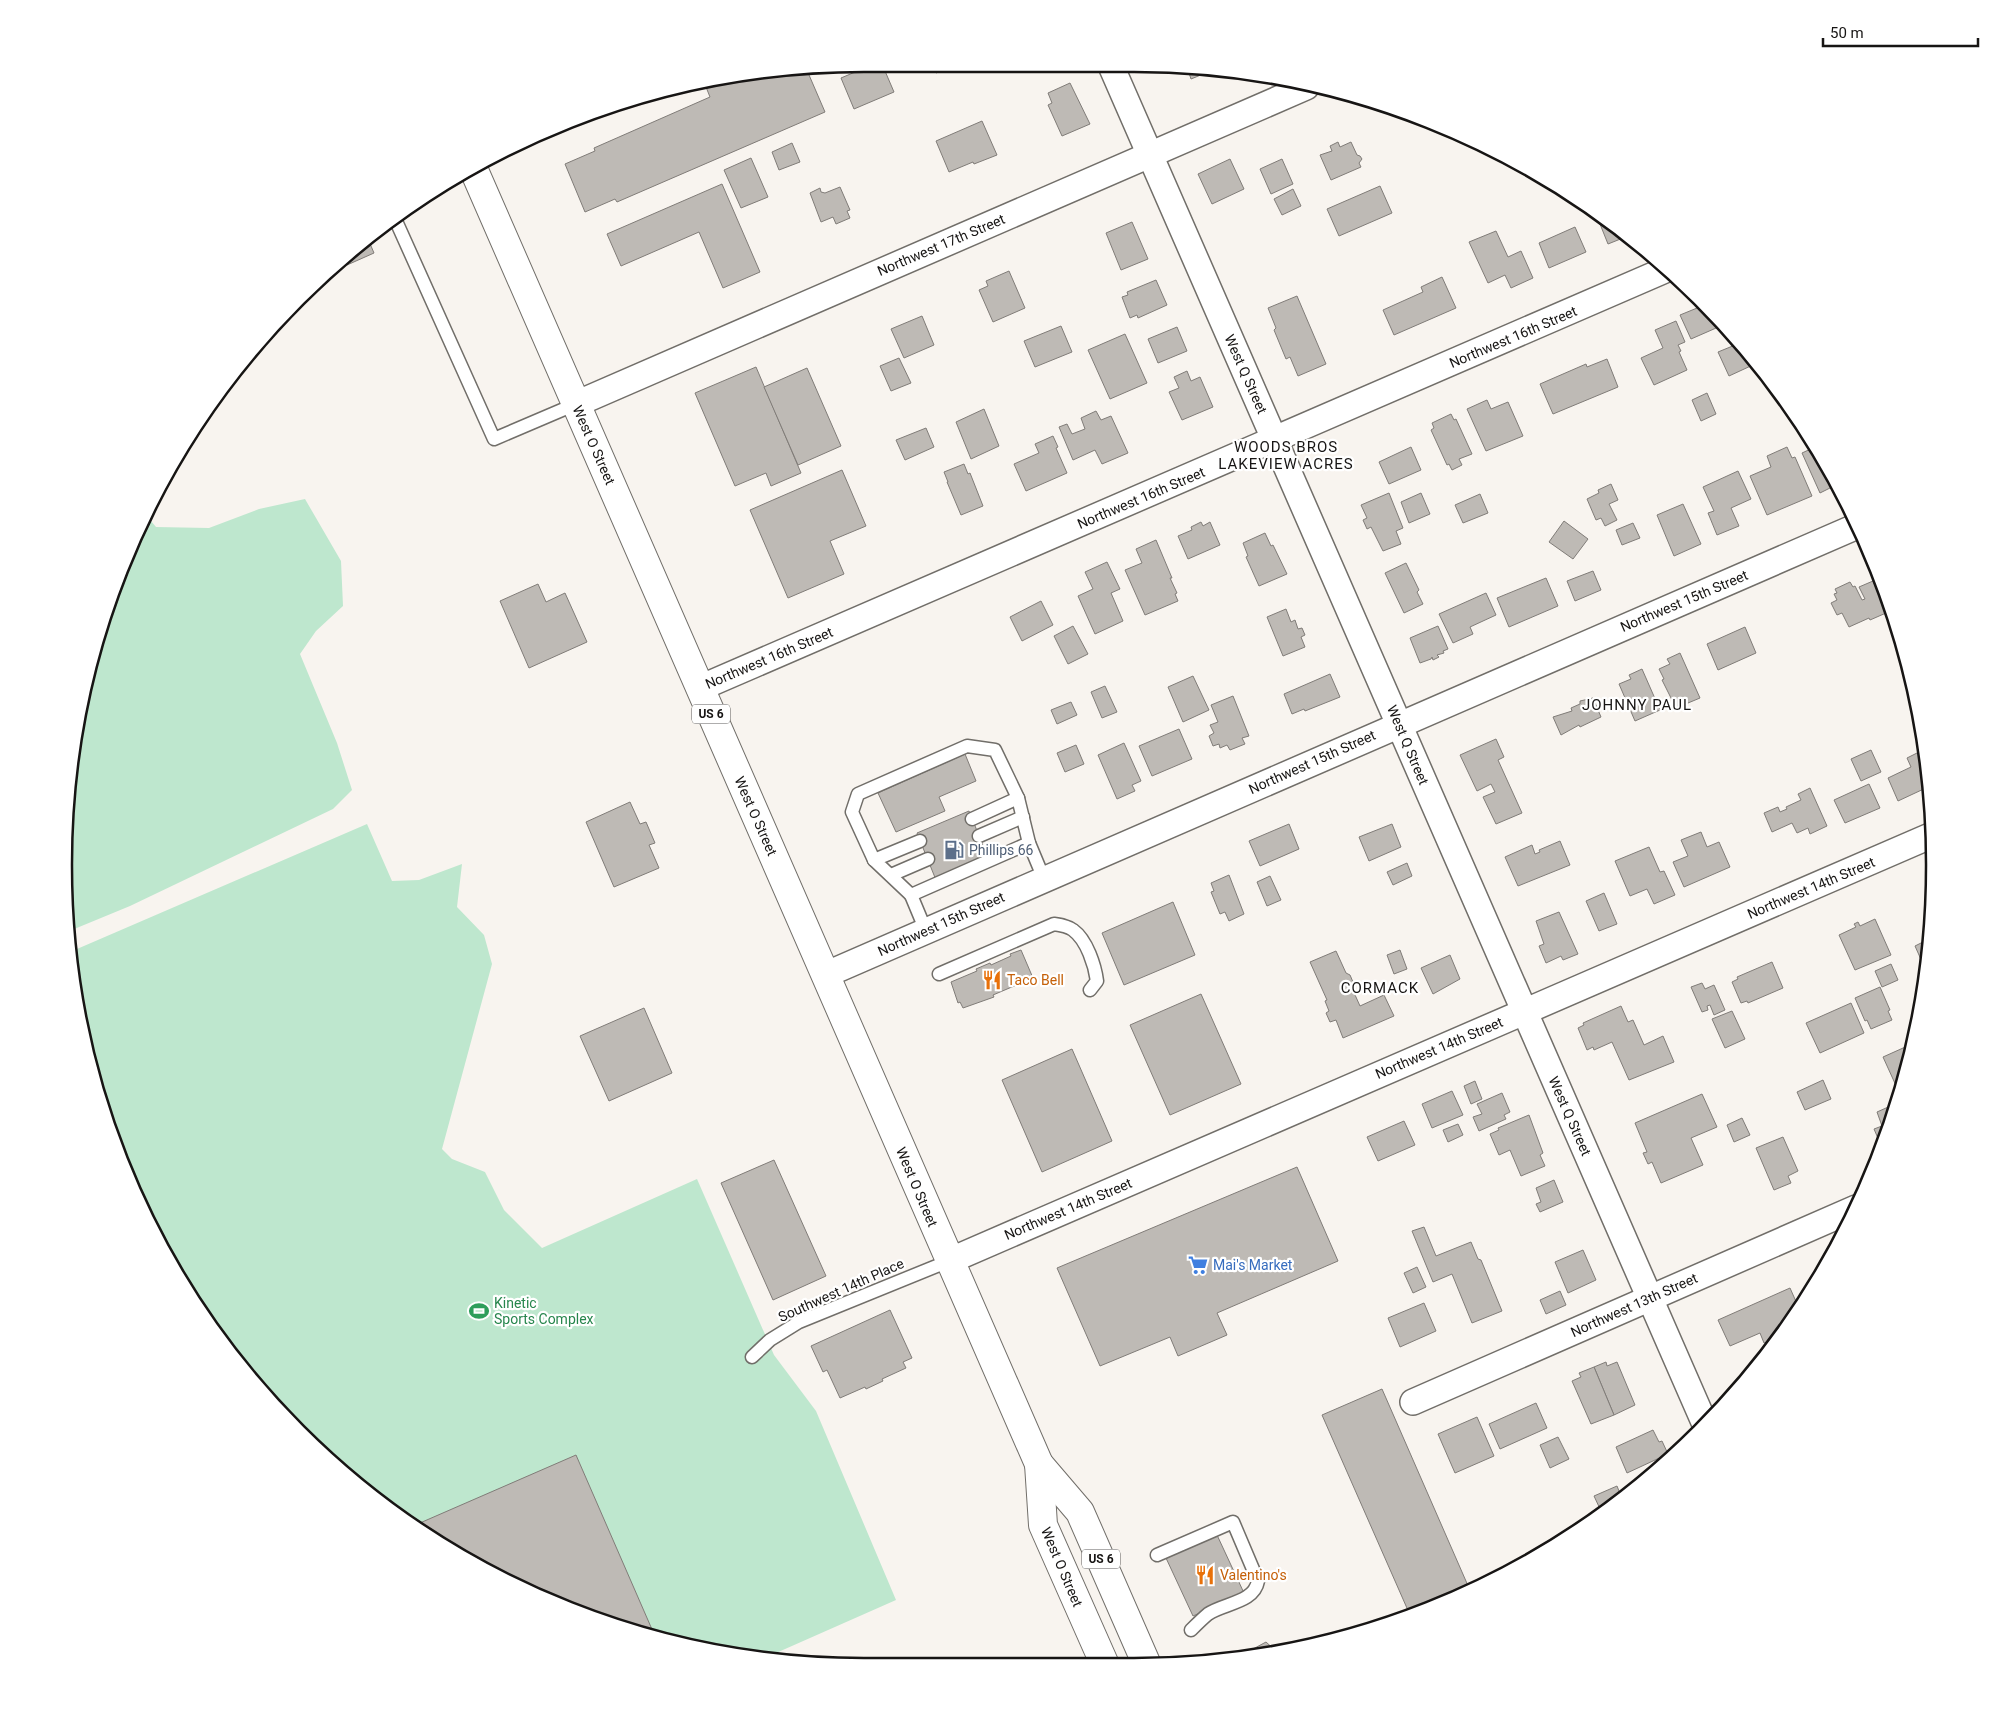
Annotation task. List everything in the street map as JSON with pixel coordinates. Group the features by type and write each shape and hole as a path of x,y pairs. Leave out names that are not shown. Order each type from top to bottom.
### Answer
{"main road":[{"name":"West O Street","path":"476,175 1039,1464 1080,1512 1144,1658"},
{"name":"West O Street","path":"1039,1464 1044,1525 1102,1658"}],"street":[{"name":"West Q Street","path":"1114,72 1702,1416"},
{"name":"Northwest 17th Street","path":"576,404 1297,90"},
{"name":"Northwest 16th Street","path":"700,688 1659,272"},
{"name":"Northwest 15th Street","path":"825,975 1851,529"},
{"name":"Northwest 14th Street","path":"949,1261 1925,838"},
{"name":"Northwest 13th Street","path":"1413,1402 1845,1213"}],"lane":[{"path":"398,225 494,439 576,404"},
{"path":"926,931 911,895 874,860 852,812 858,794 966,746 996,750 1018,798 1029,843 1044,879"},
{"path":"972,819 1018,798"},
{"path":"979,836 1023,817"},
{"path":"874,860 920,841"},
{"path":"911,895 1029,843"},
{"path":"891,875 928,859"},
{"path":"939,974 1054,924 1065,926 1080,936 1096,972 1097,981 1090,990"},
{"name":"Southwest 14th Place","path":"752,1357 770,1340 799,1322 949,1261"},
{"path":"1157,1555 1233,1522 1258,1581 1257,1589 1251,1595 1209,1614 1190,1630"}],"green space":[{"path":"305,499 341,561 343,606 316,631 300,654 337,743 352,790 333,809 130,906 75,929 72,865 74,813 79,762 88,710 115,610 151,521 156,527 209,528 259,509"},
{"name":"Kinetic Sports Complex","path":"367,824 392,881 419,880 462,864 457,907 484,935 492,964 442,1149 452,1159 485,1172 504,1210 542,1248 697,1179 774,1355 816,1411 896,1600 777,1652 710,1642 610,1615 514,1576 425,1524 383,1494 342,1461 269,1388 206,1305 179,1261 154,1216 115,1120 88,1020 77,949"}],"building":[{"path":"854,72 885,72 894,92 854,109 841,78"},
{"path":"809,74 825,112 617,202 615,199 585,212 565,164 595,151 594,148 710,97 707,89 762,79"},
{"path":"1189,74 1200,75 1191,79"},
{"path":"1070,83 1090,124 1062,136 1048,105 1052,103 1048,93"},
{"path":"982,121 997,155 949,172 936,141"},
{"path":"1338,142 1340,147 1351,142 1357,155 1362,159 1359,163 1361,167 1331,180 1320,155 1332,151 1330,146"},
{"path":"792,143 800,162 779,170 772,152"},
{"path":"751,158 768,197 741,208 724,170"},
{"path":"1230,159 1244,189 1212,204 1198,174"},
{"path":"1282,159 1293,184 1271,194 1260,169"},
{"path":"722,184 760,272 723,288 699,232 621,266 607,234"},
{"path":"1380,186 1392,213 1339,236 1327,209"},
{"path":"840,187 850,210 847,211 850,218 836,224 833,217 821,222 810,193 820,188 821,192 825,193"},
{"path":"1293,189 1301,206 1282,215 1274,199"},
{"path":"1132,222 1148,259 1121,270 1106,233"},
{"path":"1601,226 1619,239 1608,244"},
{"path":"1575,227 1586,252 1549,268 1539,243"},
{"path":"1496,231 1508,257 1521,251 1533,278 1511,288 1505,275 1488,283 1469,242"},
{"path":"371,246 374,253 347,265"},
{"path":"1009,271 1025,308 993,322 979,290 988,286 986,281"},
{"path":"1442,277 1456,308 1394,335 1383,310 1423,292 1421,287"},
{"path":"1156,280 1167,305 1138,318 1137,315 1130,318 1122,297 1128,295 1127,292"},
{"path":"1297,296 1326,364 1298,376 1290,357 1286,359 1274,330 1276,328 1268,308"},
{"path":"1696,308 1716,328 1691,339 1680,315"},
{"path":"922,316 934,345 904,358 891,329"},
{"path":"1676,321 1685,342 1678,345 1687,370 1654,385 1641,358 1663,348 1655,330"},
{"path":"1061,326 1072,352 1035,367 1024,341"},
{"path":"1177,327 1187,351 1158,363 1148,339"},
{"path":"1125,334 1147,383 1110,399 1088,350"},
{"path":"1732,346 1749,367 1729,376 1718,352"},
{"path":"899,358 911,383 891,391 880,366"},
{"path":"1607,359 1618,387 1553,414 1540,384 1586,364 1587,367"},
{"path":"756,367 801,473 771,486 766,473 735,486 695,393"},
{"path":"807,368 841,446 798,465 764,387"},
{"path":"1187,371 1191,381 1200,377 1213,407 1182,420 1169,392 1179,388 1174,377"},
{"path":"1707,393 1716,414 1701,421 1692,400"},
{"path":"1487,400 1491,409 1508,402 1523,436 1486,451 1467,409"},
{"path":"984,409 999,446 971,459 956,422"},
{"path":"1096,411 1101,420 1111,416 1128,453 1102,464 1095,450 1073,460 1059,427 1067,424 1072,434 1085,429 1081,418"},
{"path":"1451,414 1454,420 1456,419 1472,454 1459,459 1462,465 1452,470 1449,464 1447,465 1431,430 1434,428 1432,423"},
{"path":"926,428 934,447 905,460 896,440"},
{"path":"1053,436 1067,473 1026,491 1014,464 1039,453 1035,444"},
{"path":"1411,447 1421,470 1389,484 1379,462"},
{"path":"1787,447 1792,458 1795,457 1812,496 1767,515 1750,476 1771,467 1767,456"},
{"path":"1808,450 1830,488 1820,493 1802,453"},
{"path":"964,464 968,474 970,473 983,506 961,515 944,472"},
{"path":"842,470 866,526 830,541 844,574 788,598 750,510"},
{"path":"1738,471 1751,499 1731,508 1739,526 1717,535 1708,513 1714,511 1703,487"},
{"path":"1611,484 1618,500 1609,504 1617,520 1605,526 1601,518 1596,520 1587,499 1599,493 1598,490"},
{"path":"1389,493 1403,528 1396,531 1401,544 1383,551 1371,527 1367,529 1363,520 1367,518 1361,505"},
{"path":"1421,493 1430,514 1409,523 1401,502"},
{"path":"1480,494 1488,513 1463,523 1455,505"},
{"path":"1683,504 1701,544 1674,556 1657,515"},
{"path":"1564,521 1588,539 1573,559 1549,542"},
{"path":"1201,522 1203,526 1210,522 1220,545 1188,559 1178,536 1192,530 1191,527"},
{"path":"1633,523 1640,538 1622,545 1616,530"},
{"path":"1265,533 1287,574 1259,586 1246,557 1248,556 1243,543"},
{"path":"1156,540 1172,578 1170,578 1177,593 1175,594 1178,601 1145,615 1125,570 1142,563 1136,549"},
{"path":"1107,562 1120,589 1111,593 1123,621 1095,634 1078,596 1093,589 1085,572"},
{"path":"1406,563 1419,590 1417,592 1423,604 1404,613 1385,573"},
{"path":"1593,571 1601,590 1575,601 1567,581"},
{"path":"1546,578 1558,606 1509,627 1497,598"},
{"path":"1872,581 1884,614 1849,627 1842,613 1837,615 1831,603 1837,600 1834,594 1837,593 1835,589 1850,582 1853,587 1855,586 1862,600 1865,599 1859,587"},
{"path":"538,584 546,602 565,593 587,642 529,668 500,601"},
{"path":"1486,593 1496,615 1470,627 1473,634 1453,643 1439,614"},
{"path":"1041,601 1053,625 1022,641 1010,617"},
{"path":"1286,609 1291,622 1295,620 1298,629 1302,628 1305,635 1301,637 1305,647 1283,656 1267,617"},
{"path":"1073,626 1088,654 1068,664 1054,636"},
{"path":"1438,626 1448,649 1443,651 1444,653 1437,655 1439,657 1433,660 1432,657 1420,663 1410,638"},
{"path":"1745,627 1756,653 1718,670 1707,644"},
{"path":"1680,653 1700,698 1676,708 1662,680 1664,679 1659,669 1670,664 1667,659"},
{"path":"1642,669 1660,710 1635,721 1619,684 1631,679 1629,675"},
{"path":"1330,674 1340,697 1305,711 1304,709 1292,714 1284,694"},
{"path":"1193,676 1209,710 1183,722 1168,687"},
{"path":"1105,686 1117,712 1102,718 1091,692"},
{"path":"1233,696 1249,736 1242,738 1245,744 1230,750 1227,745 1220,748 1219,744 1213,746 1209,736 1214,733 1210,725 1218,722 1211,705"},
{"path":"1593,698 1601,717 1580,727 1579,725 1561,735 1553,717 1572,711 1571,708 1580,704 1580,701"},
{"path":"1071,702 1077,715 1057,724 1051,710"},
{"path":"1179,729 1192,759 1152,776 1139,746"},
{"path":"1496,739 1504,757 1498,760 1522,813 1496,824 1483,797 1495,792 1491,784 1477,791 1460,755"},
{"path":"1124,743 1141,781 1132,785 1135,791 1117,799 1098,755"},
{"path":"1076,745 1084,764 1065,772 1057,753"},
{"path":"1871,750 1881,772 1861,781 1851,759"},
{"path":"1917,753 1922,790 1898,801 1888,778 1911,767 1907,758"},
{"path":"965,754 976,781 939,797 945,811 896,832 878,793"},
{"path":"1869,784 1880,808 1845,823 1834,800"},
{"path":"1810,788 1827,826 1810,834 1808,828 1797,833 1792,823 1772,832 1764,813 1778,807 1780,812 1787,809 1786,807 1801,800 1798,794"},
{"path":"630,802 640,824 646,822 655,843 649,845 659,868 614,887 586,822"},
{"name":"Phillips 66","path":"969,811 988,858 936,880 917,833"},
{"path":"1289,824 1299,849 1260,866 1249,841"},
{"path":"1392,824 1401,847 1369,861 1359,837"},
{"path":"1701,832 1707,847 1719,842 1730,867 1684,887 1673,862 1688,856 1681,840"},
{"path":"1560,841 1570,865 1518,886 1505,857 1532,845 1535,854 1540,852 1539,850"},
{"path":"1649,847 1660,872 1664,871 1675,895 1654,904 1647,889 1630,896 1615,861"},
{"path":"1407,863 1412,876 1393,885 1387,872"},
{"path":"1229,875 1244,914 1229,921 1225,912 1220,914 1211,892 1214,891 1211,883"},
{"path":"1270,876 1281,900 1267,906 1257,882"},
{"path":"1604,893 1617,924 1599,931 1586,901"},
{"path":"1173,902 1195,955 1124,985 1102,933"},
{"path":"1559,912 1578,954 1563,960 1561,956 1546,963 1539,946 1544,944 1536,921"},
{"path":"1875,919 1891,955 1855,970 1839,935 1856,927 1854,924 1858,922 1860,926"},
{"path":"1921,943 1920,957 1915,946"},
{"name":"Taco Bell","path":"1021,950 1033,978 993,995 994,997 963,1008 960,1002 958,1003 951,982"},
{"path":"1400,950 1407,969 1394,974 1387,955"},
{"path":"1336,951 1346,973 1350,975 1353,982 1351,986 1360,1006 1384,995 1394,1016 1343,1038 1336,1020 1330,1022 1326,1013 1329,1011 1325,1001 1327,1000 1310,962"},
{"path":"1450,955 1460,979 1433,994 1421,968"},
{"path":"1772,962 1783,988 1748,1003 1747,1001 1741,1003 1732,982 1738,979 1737,977"},
{"path":"1891,964 1898,980 1882,987 1875,971"},
{"path":"1702,983 1705,989 1714,985 1725,1010 1714,1015 1710,1005 1707,1006 1708,1010 1702,1012 1691,987"},
{"path":"1880,987 1890,1010 1888,1011 1892,1020 1871,1029 1867,1020 1865,1021 1855,998"},
{"path":"1201,994 1241,1084 1170,1115 1130,1025"},
{"path":"1851,1003 1864,1033 1820,1053 1806,1023"},
{"path":"1621,1006 1628,1022 1633,1020 1644,1045 1663,1036 1674,1062 1629,1080 1612,1042 1594,1050 1593,1047 1587,1050 1578,1028 1584,1025 1583,1023"},
{"path":"644,1008 672,1073 609,1101 580,1036"},
{"path":"1732,1011 1745,1039 1725,1048 1712,1019"},
{"path":"1903,1048 1894,1082 1883,1057"},
{"path":"1072,1049 1112,1141 1042,1172 1002,1080"},
{"path":"1823,1080 1831,1099 1805,1110 1797,1092"},
{"path":"1475,1081 1482,1099 1471,1104 1464,1086"},
{"path":"1452,1091 1463,1115 1432,1128 1422,1104"},
{"path":"1502,1093 1510,1112 1504,1115 1506,1119 1479,1131 1473,1117 1482,1114 1477,1104"},
{"path":"1702,1094 1717,1127 1691,1138 1703,1165 1661,1183 1652,1162 1648,1164 1643,1153 1647,1152 1635,1123"},
{"path":"1887,1108 1881,1124 1877,1112"},
{"path":"1529,1115 1543,1153 1540,1155 1545,1166 1521,1176 1510,1150 1499,1155 1490,1134 1499,1130 1498,1128"},
{"path":"1742,1118 1750,1135 1734,1142 1727,1125"},
{"path":"1404,1121 1415,1145 1378,1161 1367,1137"},
{"path":"1458,1124 1463,1135 1448,1142 1443,1130"},
{"path":"1881,1127 1877,1136 1874,1129"},
{"path":"1783,1137 1798,1171 1788,1176 1791,1183 1774,1190 1756,1148"},
{"path":"774,1160 826,1276 773,1300 721,1183"},
{"name":"Mai's Market","path":"1297,1167 1338,1261 1217,1313 1227,1335 1178,1356 1170,1337 1100,1366 1057,1268"},
{"path":"1554,1180 1563,1202 1540,1212 1536,1204 1541,1202 1536,1188"},
{"path":"1424,1227 1436,1256 1471,1242 1478,1259 1481,1260 1502,1311 1472,1323 1452,1274 1433,1282 1412,1231"},
{"path":"1583,1250 1596,1280 1568,1293 1555,1262"},
{"path":"1417,1267 1426,1287 1413,1293 1404,1273"},
{"path":"1790,1288 1795,1300 1764,1343 1760,1333 1730,1346 1718,1320"},
{"path":"1560,1291 1566,1305 1546,1314 1540,1300"},
{"path":"1424,1303 1436,1331 1400,1347 1388,1318"},
{"path":"890,1310 912,1358 903,1362 906,1368 882,1379 883,1381 840,1398 827,1370 823,1372 811,1346"},
{"path":"1606,1362 1607,1366 1617,1362 1635,1405 1614,1415 1594,1367"},
{"path":"1594,1367 1614,1415 1591,1424 1572,1381 1581,1377 1579,1373"},
{"path":"1382,1389 1467,1583 1407,1608 1322,1415"},
{"path":"1536,1403 1547,1428 1500,1449 1489,1424"},
{"path":"1477,1417 1494,1456 1455,1473 1438,1434"},
{"path":"1653,1430 1659,1442 1662,1441 1667,1451 1659,1458 1627,1473 1616,1447"},
{"path":"1558,1437 1569,1459 1550,1468 1540,1445"},
{"path":"576,1455 651,1627 610,1615 514,1576 422,1522"},
{"path":"1617,1486 1619,1491 1599,1506 1594,1496"},
{"name":"Valentino's","path":"1217,1535 1244,1593 1193,1616 1166,1558"},
{"path":"1266,1642 1270,1645 1256,1648"}],"place":[{"name":"Phillips 66","path":"954,850"},
{"name":"Taco Bell","path":"992,980"},
{"name":"Mai's Market","path":"1198,1265"},
{"name":"Kinetic Sports Complex","path":"479,1311"},
{"name":"Valentino's","path":"1205,1575"}],"district":[{"name":"WOODS BROS LAKEVIEW ACRES","path":"1286,456"},
{"name":"JOHNNY PAUL","path":"1637,705"},
{"name":"CORMACK","path":"1380,988"}]}
